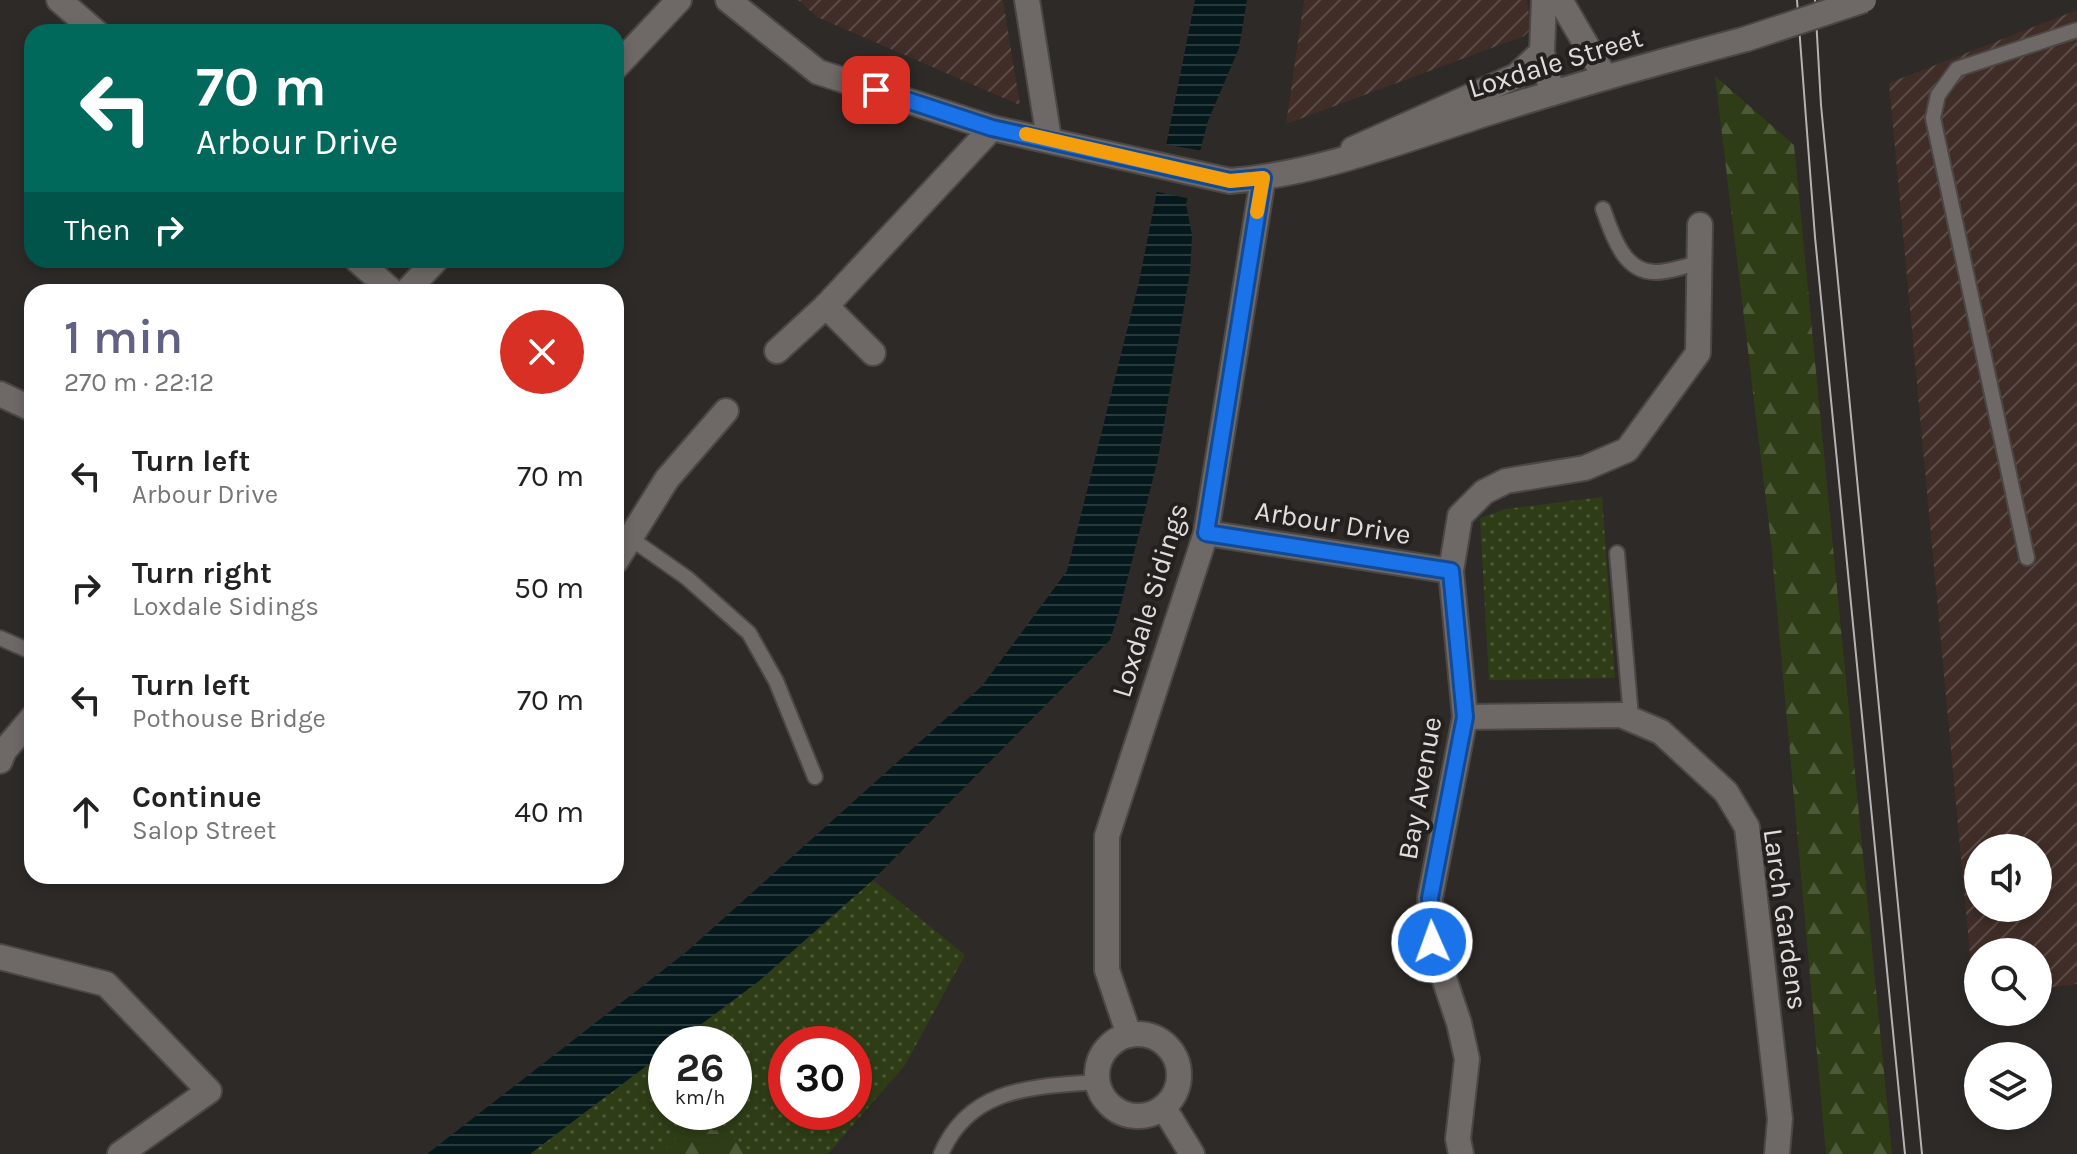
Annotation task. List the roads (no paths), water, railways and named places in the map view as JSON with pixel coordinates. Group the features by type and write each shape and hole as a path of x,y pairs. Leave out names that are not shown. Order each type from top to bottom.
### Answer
{"street":[{"path":"59,0 87,24"},
{"path":"624,58 679,0"},
{"name":"Loxdale Street","path":"728,0 818,72 992,128 1230,181 1263,178 1360,154 1605,77 1746,39 1864,0"},
{"path":"1027,0 1049,139"},
{"path":"1544,0 1542,52 1552,93"},
{"path":"1560,0 1605,77"},
{"path":"1321,163 1516,76 1542,52"},
{"path":"777,351 826,306 992,128"},
{"name":"Loxdale Sidings","path":"1129,1035 1107,970 1107,836 1206,533 1263,178"},
{"name":"Bay Avenue","path":"1461,1154 1458,1139 1467,1059 1459,1023 1432,942 1430,898 1465,717 1451,571 1460,516 1484,492 1506,481 1585,468 1627,450 1698,353 1701,323 1700,225"},
{"path":"366,268 384,284"},
{"path":"414,284 428,268"},
{"path":"826,306 873,353"},
{"path":"0,394 24,405"},
{"path":"624,548 667,479 726,411"},
{"name":"Arbour Drive","path":"1206,533 1451,571"},
{"name":"Larch Gardens","path":"1465,717 1631,717 1661,732 1726,792 1747,827 1780,1119 1777,1154"},
{"path":"0,761 4,751 24,727"},
{"path":"0,957 106,984 209,1091 120,1154"},
{"path":"1145,1034 1160,1039 1172,1050 1179,1065 1177,1088 1164,1108 1153,1114 1129,1116 1108,1103 1098,1082 1101,1057 1108,1047 1129,1035 1145,1034"},
{"path":"1164,1108 1192,1154"}],"lane":[{"path":"2027,558 1933,118 1938,95 1957,69 2077,30"},
{"path":"1603,209 1618,247 1632,264 1646,272 1700,262"},
{"path":"630,538 687,578 749,633 776,681 815,777"},
{"path":"1617,553 1631,717"},
{"path":"0,638 24,648"},
{"path":"941,1154 946,1142 966,1117 988,1100 1028,1088 1098,1082"}],"tram line":[{"path":"1797,0 1815,237 1905,1154"},
{"path":"1815,0 1821,105 1922,1154"}]}
